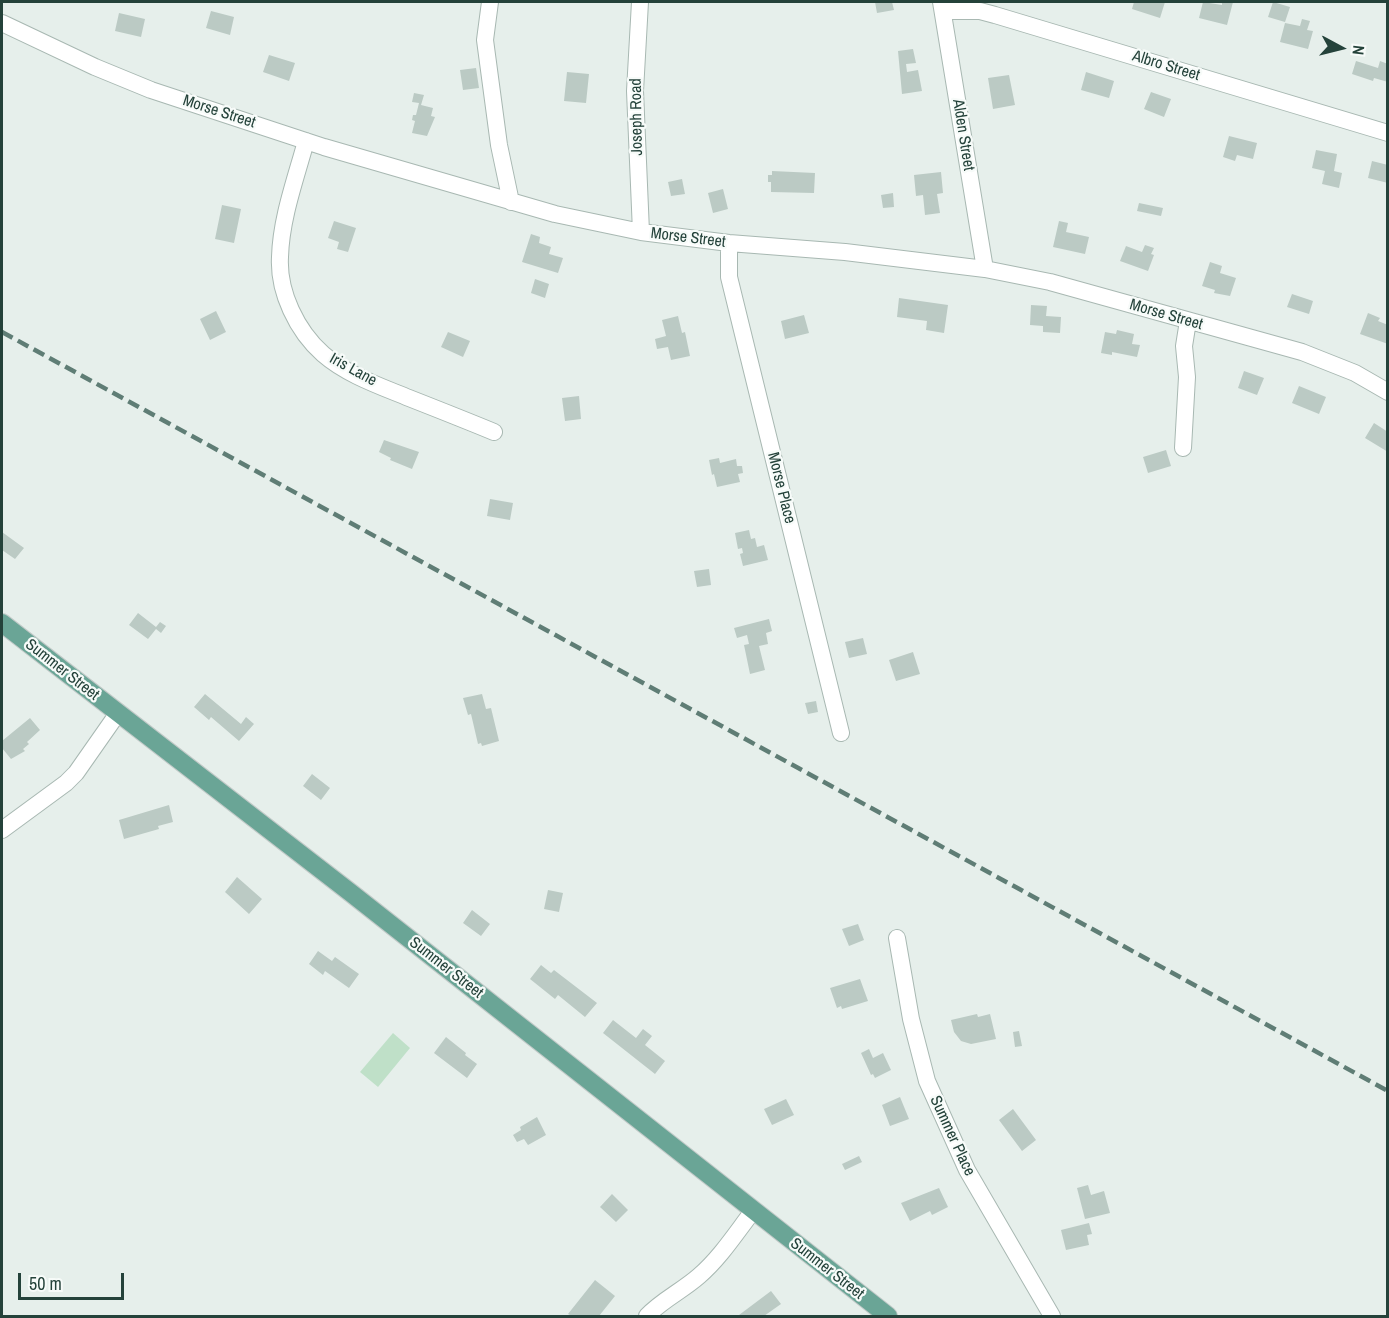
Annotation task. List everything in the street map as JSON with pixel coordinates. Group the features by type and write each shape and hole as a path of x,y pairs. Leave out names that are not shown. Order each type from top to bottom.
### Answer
{"main road":[{"name":"Summer Street","path":"2,623 351,893 888,1317"}],"street":[{"path":"490,2 485,40 499,145 510,202"},
{"name":"Joseph Road","path":"640,2 635,91 641,232"},
{"name":"Albro Street","path":"942,6 995,15 1388,133"},
{"name":"Alden Street","path":"942,6 985,268"},
{"name":"Morse Street","path":"2,23 95,67 151,90 306,141 510,202 599,225 641,232 985,268 1050,282 1302,352 1354,373 1388,392"},
{"name":"Iris Lane","path":"306,141 283,230 280,256 280,270 288,302 300,327 325,355 358,375 494,432"},
{"name":"Morse Place","path":"729,243 729,277 841,733"},
{"path":"1183,448 1187,377 1184,346 1188,321"},
{"path":"2,830 66,783 80,767 118,712"},
{"name":"Summer Place","path":"897,939 911,1019 927,1081 967,1170 1052,1317"},
{"path":"647,1317 707,1268 753,1211"}],"green space":[{"path":"393,1033 410,1048 378,1087 360,1072"}],"building":[{"path":"875,2 892,2 894,10 877,13"},
{"path":"1134,2 1165,2 1160,18 1132,9"},
{"path":"1203,2 1222,5 1222,2 1233,2 1227,25 1199,18"},
{"path":"1273,2 1290,7 1285,22 1268,17"},
{"path":"211,11 234,17 230,35 206,28"},
{"path":"119,13 145,19 141,37 115,31"},
{"path":"1302,19 1310,21 1307,30 1313,31 1308,49 1280,42 1285,23 1300,26"},
{"path":"913,49 916,63 906,64 907,72 918,70 922,91 902,94 898,51"},
{"path":"269,55 295,63 289,81 263,72"},
{"path":"1356,61 1378,68 1380,61 1388,64 1388,82 1374,78 1373,81 1352,74"},
{"path":"476,68 479,88 463,90 460,70"},
{"path":"567,72 589,74 586,103 564,101"},
{"path":"1086,72 1114,81 1109,98 1081,90"},
{"path":"1009,75 1015,105 993,109 988,78"},
{"path":"1151,92 1171,99 1164,117 1144,109"},
{"path":"414,93 424,95 421,105 433,108 431,116 435,117 427,136 412,133 415,121 412,120 413,115 416,115 419,103 412,102"},
{"path":"1229,136 1257,143 1253,159 1237,155 1235,161 1223,157"},
{"path":"1316,150 1337,154 1334,171 1342,173 1339,188 1322,184 1325,171 1312,168"},
{"path":"1372,161 1388,165 1388,183 1368,178"},
{"path":"772,171 815,173 814,193 771,192 768,175 772,175"},
{"path":"941,172 943,193 937,194 940,213 925,215 923,195 916,196 914,175"},
{"path":"682,179 685,194 671,196 668,182"},
{"path":"723,189 728,209 713,213 708,193"},
{"path":"893,193 894,207 883,208 881,195"},
{"path":"1139,203 1163,208 1161,216 1137,211"},
{"path":"222,205 241,209 234,243 215,239"},
{"path":"334,221 356,228 348,252 337,249 339,242 328,238"},
{"path":"1059,221 1068,223 1066,232 1089,237 1085,254 1053,247"},
{"path":"531,234 540,237 539,243 551,247 549,254 563,258 558,273 522,262"},
{"path":"1145,245 1154,248 1148,271 1120,261 1126,246 1142,252"},
{"path":"1210,262 1222,266 1220,273 1236,278 1230,296 1214,293 1215,290 1202,286"},
{"path":"535,279 549,284 545,298 531,293"},
{"path":"1292,294 1313,301 1309,314 1287,307"},
{"path":"899,298 948,305 944,333 926,330 927,321 897,317"},
{"path":"1031,305 1047,306 1046,316 1061,317 1060,333 1043,332 1043,326 1030,325"},
{"path":"216,311 226,332 210,340 200,319"},
{"path":"1368,313 1380,318 1378,321 1388,325 1388,344 1360,334"},
{"path":"804,315 809,333 785,339 781,321"},
{"path":"678,316 682,333 685,332 690,356 671,360 668,347 657,349 655,339 666,336 662,320"},
{"path":"1117,330 1134,334 1132,344 1140,345 1137,357 1112,352 1112,355 1101,353 1105,332 1116,334"},
{"path":"448,332 470,341 463,357 441,347"},
{"path":"1244,371 1264,378 1257,395 1238,388"},
{"path":"1299,386 1326,397 1319,414 1292,403"},
{"path":"579,396 581,419 565,421 562,398"},
{"path":"1374,423 1388,432 1388,452 1365,438"},
{"path":"384,440 419,452 412,469 390,460 391,458 379,452"},
{"path":"1166,450 1171,466 1148,473 1143,457"},
{"path":"719,458 720,463 736,459 737,466 742,466 743,473 738,474 740,482 717,487 709,460"},
{"path":"490,499 513,503 510,520 487,516"},
{"path":"749,530 751,539 755,538 757,547 764,545 768,560 743,566 740,554 743,553 742,548 738,549 735,533"},
{"path":"2,532 24,548 15,559 2,550"},
{"path":"709,569 711,585 697,587 694,571"},
{"path":"138,613 156,627 160,622 166,626 161,633 156,629 148,639 129,625"},
{"path":"769,619 772,631 766,633 768,644 759,646 765,670 750,674 744,645 749,644 747,635 737,638 734,628"},
{"path":"863,638 867,654 849,658 845,642"},
{"path":"913,652 920,674 896,681 889,660"},
{"path":"205,694 241,724 246,717 254,724 239,741 211,717 209,720 194,707"},
{"path":"482,694 486,709 491,708 499,741 482,746 481,743 478,744 471,714 468,715 463,698"},
{"path":"816,701 818,712 808,714 805,703"},
{"path":"30,718 40,730 27,742 29,744 23,749 25,751 11,759 2,748 2,741"},
{"path":"312,774 330,788 321,800 303,786"},
{"path":"169,805 173,822 158,826 159,829 124,839 119,820"},
{"path":"237,877 262,899 249,914 225,892"},
{"path":"548,890 563,893 559,912 544,909"},
{"path":"472,910 490,924 481,936 463,923"},
{"path":"858,924 864,940 849,946 842,929"},
{"path":"318,951 332,961 335,957 359,974 349,988 325,971 323,975 309,964"},
{"path":"541,965 551,973 554,970 597,1003 585,1017 558,995 555,999 530,979"},
{"path":"860,979 868,1001 842,1009 841,1006 837,1008 830,988"},
{"path":"977,1014 978,1017 990,1014 996,1039 971,1044 961,1041 954,1032 951,1020"},
{"path":"613,1020 636,1038 643,1029 652,1036 645,1045 665,1061 655,1074 603,1033"},
{"path":"1019,1031 1022,1046 1015,1047 1013,1032"},
{"path":"446,1037 477,1064 467,1078 434,1053"},
{"path":"869,1049 873,1058 883,1053 891,1070 875,1078 873,1074 871,1075 861,1053"},
{"path":"900,1097 909,1119 890,1126 882,1105"},
{"path":"786,1099 794,1115 772,1125 764,1109"},
{"path":"1013,1109 1036,1140 1022,1151 999,1120"},
{"path":"537,1117 546,1135 528,1145 524,1139 517,1142 513,1135 521,1130 520,1127"},
{"path":"859,1156 862,1162 845,1170 842,1164"},
{"path":"1088,1185 1091,1195 1104,1191 1110,1213 1085,1219 1077,1188"},
{"path":"939,1188 948,1207 932,1215 930,1211 910,1221 901,1203"},
{"path":"612,1194 628,1210 616,1222 600,1207"},
{"path":"1089,1223 1092,1234 1087,1235 1089,1245 1066,1250 1061,1230"},
{"path":"595,1280 615,1296 599,1316 568,1314"},
{"path":"771,1291 781,1304 764,1316 739,1315"}],"railway":[{"path":"2,332 1388,1091"}]}
